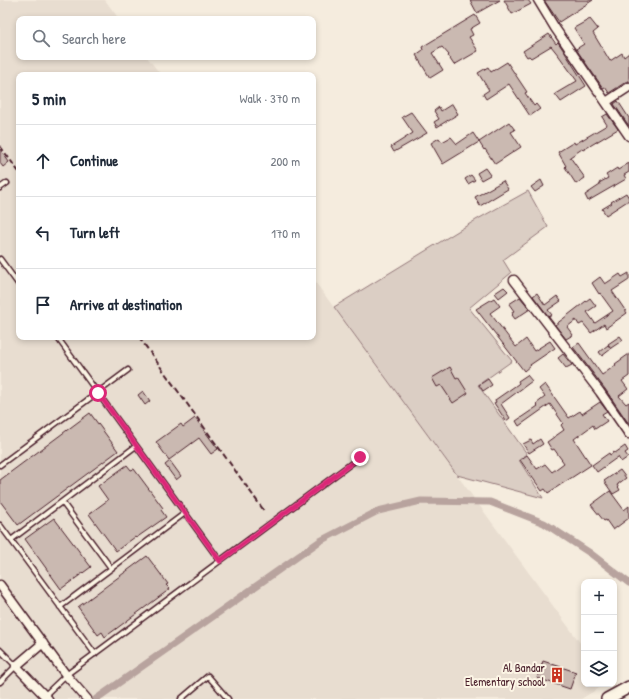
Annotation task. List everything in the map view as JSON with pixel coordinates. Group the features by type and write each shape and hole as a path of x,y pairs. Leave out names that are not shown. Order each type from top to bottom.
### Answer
{"main road":[{"path":"607,699 629,686"}],"street":[{"path":"538,0 555,28 629,136"},
{"path":"606,102 629,87"},
{"path":"514,280 600,392 629,434"},
{"path":"0,585 66,675 87,699"},
{"path":"43,643 16,666 47,697"}],"lane":[{"path":"0,188 7,183"},
{"path":"0,259 16,281"},
{"path":"59,340 220,561"},
{"path":"0,465 128,370"},
{"path":"11,540 136,446"},
{"path":"47,697 66,675 360,457"},
{"path":"62,502 111,568"},
{"path":"60,607 185,513"},
{"path":"0,525 95,654"},
{"path":"0,650 16,666 0,682"},
{"path":"181,699 208,676 228,699"}],"shaded area":[{"path":"0,0 105,0 117,16 16,16 16,60 149,60 159,72 16,72 16,340 316,340 316,283 581,644 581,687 601,687 581,699 0,699"},
{"path":"528,191 548,227 503,260 511,273 469,308 512,361 478,385 527,454 519,460 543,498 457,475 334,307 476,220"}],"building":[{"path":"470,0 500,0 477,13"},
{"path":"504,0 528,0 531,4 512,14"},
{"path":"544,0 593,0 559,22"},
{"path":"475,15 480,23 470,29 473,35 469,37 478,51 454,65 448,56 449,55 442,47 432,53 443,70 430,78 416,55 423,50 422,47"},
{"path":"590,19 598,29 593,33 610,61 622,53 624,57 629,53 629,82 626,82 609,93 605,87 603,88 576,49 584,44 574,28"},
{"path":"549,34 556,44 558,42 586,86 561,102 555,94 577,81 559,56 551,46 531,58 529,56 527,57 523,51"},
{"path":"507,62 527,92 525,93 534,106 536,104 540,109 530,116 509,84 486,99 483,94 489,90 478,73 488,67 491,72"},
{"path":"618,101 629,118 629,126 614,104"},
{"path":"452,104 458,114 437,127 434,122 439,119 434,111 439,107 441,111"},
{"path":"411,112 427,133 394,152 391,147 413,133 402,117"},
{"path":"607,114 618,129 570,157 585,178 576,184 565,167 566,166 558,152 607,125 602,117"},
{"path":"509,122 515,130 511,132 521,147 495,164 479,142"},
{"path":"473,133 479,142 443,164 431,143 439,138 442,142 451,137 457,144"},
{"path":"0,149 9,162 3,167 0,163"},
{"path":"629,163 629,172 624,175 626,179 588,201 585,195 600,185 599,183 608,178 606,175"},
{"path":"485,168 490,175 481,180 477,173"},
{"path":"471,175 475,180 468,184 465,179"},
{"path":"541,180 544,186 535,192 531,187"},
{"path":"503,181 508,189 480,206 475,197"},
{"path":"626,193 629,200 606,215 602,209"},
{"path":"629,273 629,280 612,291 627,313 606,328 604,324 591,333 583,323 579,325 576,320 567,327 573,335 566,339 555,325 590,298 596,306 587,312 595,323 613,311 592,283 600,277 605,284 620,274 622,277"},
{"path":"504,287 508,291 499,298 495,293"},
{"path":"537,293 545,305 557,296 561,301 548,310 552,315 549,317 533,296"},
{"path":"520,297 530,309 515,319 512,315 512,312 514,311 509,304"},
{"path":"494,298 500,306 490,313 516,347 526,339 534,351 550,341 555,348 530,365 524,371 476,309"},
{"path":"620,336 623,340 611,348 608,344"},
{"path":"579,343 602,375 629,354 629,376 622,381 628,389 619,396 626,404 629,402 629,424 573,347"},
{"path":"608,345 611,349 602,356 599,352"},
{"path":"563,354 572,365 566,368 558,358"},
{"path":"450,367 456,378 458,377 468,393 453,403 441,385 437,387 432,378"},
{"path":"527,375 532,381 501,404 510,418 506,421 494,403 496,402 495,400 518,384 518,381"},
{"path":"488,379 492,385 483,391 479,385"},
{"path":"545,384 569,418 580,411 582,414 600,402 607,411 602,414 607,421 595,429 593,425 574,439 591,465 548,493 545,489 542,491 520,460 527,455 537,469 545,464 552,472 564,463 547,442 564,430 561,425 563,423 550,404 519,426 516,421 538,406 536,404 545,397 539,389"},
{"path":"143,391 150,401 145,405 138,395"},
{"path":"90,413 118,451 18,525 0,501 0,480"},
{"path":"195,418 218,449 211,454 199,438 169,460 156,442 181,424 183,427"},
{"path":"540,439 543,444 529,453 523,444 531,440 533,444"},
{"path":"625,446 628,451 625,453 628,457 621,462 618,457 597,472 592,465 609,453 610,455 614,452 615,453"},
{"path":"170,461 181,476 176,480 165,465"},
{"path":"127,465 131,470 134,469 163,508 161,510 166,517 116,551 89,514 108,500 98,486"},
{"path":"620,470 626,478 617,485 620,490 613,494 604,481"},
{"path":"610,491 624,510 629,506 629,518 613,530 606,520 604,521 591,505"},
{"path":"54,518 91,567 61,589 25,539"},
{"path":"147,556 168,584 166,585 170,589 105,637 102,632 98,635 78,607"},
{"name":"Al Bandar Elementary school","path":"543,661 576,672 570,689 537,678"}],"waterway":[{"path":"96,699 320,541 378,511 421,501 490,502 544,523 590,553 629,583"}],"railway":[{"path":"0,146 16,168"},
{"path":"141,340 265,512"}],"place":[{"name":"Al Bandar Elementary school","path":"557,675"}],"route":[{"path":"98,393 220,561 360,457"}]}
